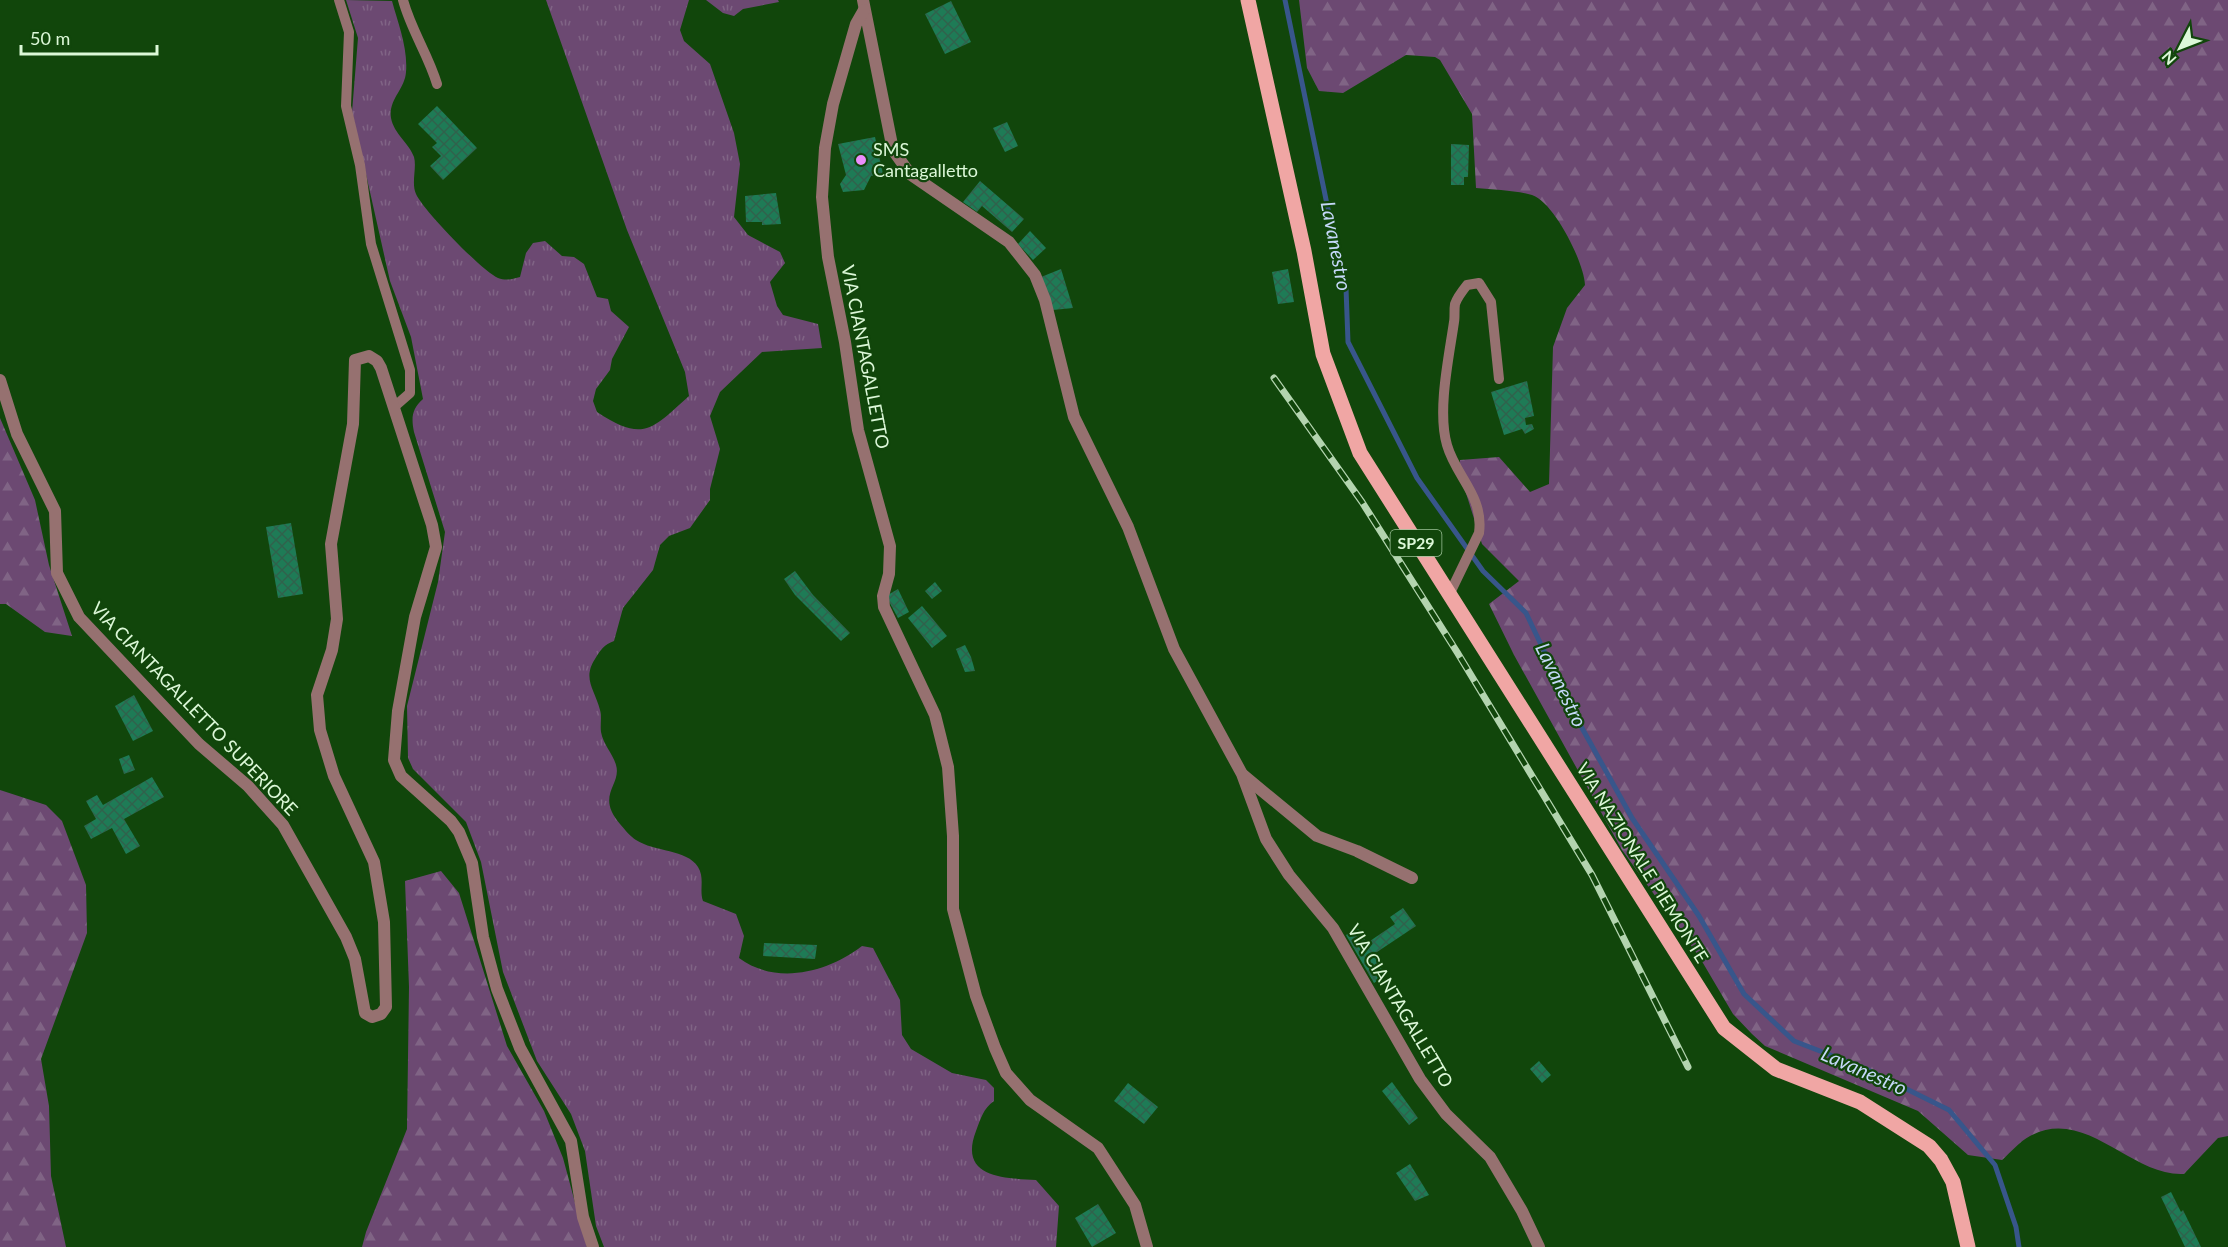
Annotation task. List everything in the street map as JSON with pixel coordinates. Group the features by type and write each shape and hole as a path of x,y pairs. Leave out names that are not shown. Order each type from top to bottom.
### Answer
{"main road":[{"name":"VIA NAZIONALE PIEMONTE","path":"1248,0 1301,239 1323,354 1360,453 1724,1028 1776,1069 1860,1102 1929,1146 1941,1160 1953,1182 1968,1247"}],"street":[{"name":"VIA CIANTAGALLETTO","path":"864,5 891,141 900,161 923,184 1009,242 1035,274 1045,300 1074,417 1128,527 1174,649 1242,774 1266,838 1289,875 1333,928 1420,1079 1446,1114 1490,1157 1522,1211 1539,1247"},
{"name":"VIA CIANTAGALLETTO","path":"864,5 832,104 823,169 822,214 858,430 890,546 888,574 883,596 884,607 935,716 948,768 953,836 953,909 976,996 1006,1073 1030,1100 1098,1148 1135,1205 1147,1247"},
{"name":"VIA CIANTAGALLETTO SUPERIORE","path":"0,380 17,434 55,511 57,573 74,609 199,744 248,786 283,825 346,937 355,959 365,1013 372,1017 381,1014 386,1002 384,922 367,845 334,776 320,730 317,695 332,650 337,619 332,544 353,424 355,360 369,356 377,361 432,525 436,547 415,617 398,711 394,760 401,776 451,821 459,832 472,863 483,937 497,989 520,1048 572,1141 584,1217 593,1247"},
{"name":"VIA CIANTAGALLETTO","path":"1242,774 1317,836 1357,851 1412,878"}],"lane":[{"path":"339,0 349,32 346,106 360,165 371,244 410,370 410,393 394,407"},
{"path":"404,0 410,26 433,68 437,84"},
{"path":"1449,596 1479,533 1480,511 1473,493 1452,461 1446,443 1444,422 1448,349 1456,302 1467,285 1479,283 1491,302 1498,380"}],"green space":[{"path":"346,0 392,1 406,54 406,72 392,106 391,118 395,129 414,157 415,190 421,202 467,253 498,278 507,280 520,277 526,253 533,243 545,241 562,256 574,257 584,264 597,297 608,299 611,311 629,327 612,359 610,370 596,389 593,401 597,412 613,422 637,429 656,424 689,396 685,372 627,230 546,0 689,0 680,30 684,41 710,64 734,133 740,164 734,217 748,235 780,252 785,263 770,282 777,306 783,315 818,324 822,348 762,352 720,392 710,416 720,449 710,489 710,500 690,528 669,536 660,545 653,570 623,608 614,641 603,648 591,666 590,679 600,710 602,736 613,757 617,772 609,798 610,805 620,824 636,840 693,861 701,875 703,901 736,914 744,936 739,958 754,967 769,972 802,972 834,963 862,946 873,948 900,1000 902,1035 911,1049 952,1073 986,1080 994,1088 994,1101 985,1111 976,1131 972,1147 973,1158 979,1167 998,1176 1036,1180 1059,1206 1056,1247 604,1247 596,1226 585,1151 571,1114 537,1061 503,972 481,862 466,822 413,769 408,758 407,706 438,582 445,532 414,432 413,414 423,399 411,337 390,281 352,112 358,38"},
{"path":"706,0 778,0 779,2 743,9 734,16 723,13"},
{"path":"1299,0 2228,0 2228,1136 2218,1138 2184,1174 2164,1172 2145,1165 2089,1136 2070,1130 2051,1129 2030,1136 2002,1160 1968,1155 1918,1111 1765,1046 1733,1014 1700,958 1622,850 1514,655 1489,604 1519,581 1482,544 1460,474 1460,460 1499,457 1530,492 1549,484 1553,347 1567,308 1585,285 1574,248 1558,220 1541,200 1519,192 1476,188 1472,114 1440,60 1435,57 1406,55 1343,93 1319,91 1307,68"},
{"path":"0,418 35,500 49,565 72,636 45,632 6,604 0,604"},
{"path":"0,790 46,805 62,821 86,885 87,933 41,1059 49,1106 51,1176 66,1247 0,1247"},
{"path":"441,871 459,893 507,1046 544,1111 563,1158 587,1247 362,1247 407,1129 409,987 405,881"}],"building":[{"path":"951,1 971,42 945,54 925,14"},
{"path":"437,106 477,148 443,180 430,166 441,156 432,147 437,143 418,124"},
{"path":"1007,122 1018,146 1005,152 993,128"},
{"name":"SMS Cantagalletto","path":"875,137 883,174 871,176 864,190 843,192 840,184 846,175 838,144"},
{"path":"1451,144 1469,145 1468,177 1464,177 1464,185 1451,185"},
{"path":"980,181 1024,219 1012,232 982,206 977,212 963,202"},
{"path":"776,193 781,224 762,225 762,222 746,222 745,196"},
{"path":"1030,231 1046,248 1033,260 1018,244"},
{"path":"1061,269 1073,308 1053,310 1041,277"},
{"path":"1288,269 1294,302 1278,304 1272,272"},
{"path":"1527,381 1534,416 1525,418 1526,425 1532,424 1534,429 1525,434 1522,429 1504,435 1491,392"},
{"path":"291,523 303,594 278,598 266,527"},
{"path":"795,571 813,595 850,633 841,641 795,595 784,579"},
{"path":"935,582 942,591 932,599 925,591"},
{"path":"898,589 909,612 898,618 886,596"},
{"path":"922,606 947,636 932,648 908,618"},
{"path":"965,645 975,671 965,672 956,649"},
{"path":"134,695 153,731 133,741 115,706"},
{"path":"129,755 135,770 124,774 119,759"},
{"path":"152,777 164,797 124,819 140,846 126,854 112,828 91,839 84,826 96,819 86,801 97,795 103,805"},
{"path":"1403,908 1416,926 1374,954 1385,976 1374,983 1346,935 1357,927 1367,943 1395,924 1390,917"},
{"path":"764,943 817,945 815,959 763,956"},
{"path":"1539,1061 1551,1075 1542,1083 1530,1069"},
{"path":"1392,1082 1418,1118 1409,1125 1382,1091"},
{"path":"1128,1083 1158,1107 1144,1124 1114,1101"},
{"path":"1410,1164 1429,1195 1415,1201 1396,1173"},
{"path":"2171,1192 2181,1212 2183,1210 2201,1247 2185,1247 2161,1197"},
{"path":"1098,1204 1116,1233 1092,1247 1075,1218"}],"waterway":[{"name":"Lavanestro","path":"1285,0 1346,288 1348,342 1417,478 1483,571 1526,613 1572,710 1632,818 1699,916 1744,994 1794,1041 1864,1068 1949,1110 1995,1165 2016,1227 2019,1247"}],"railway":[{"path":"1274,378 1362,502 1457,652 1592,875 1688,1067"}],"place":[{"name":"SMS Cantagalletto","path":"861,160"}]}
